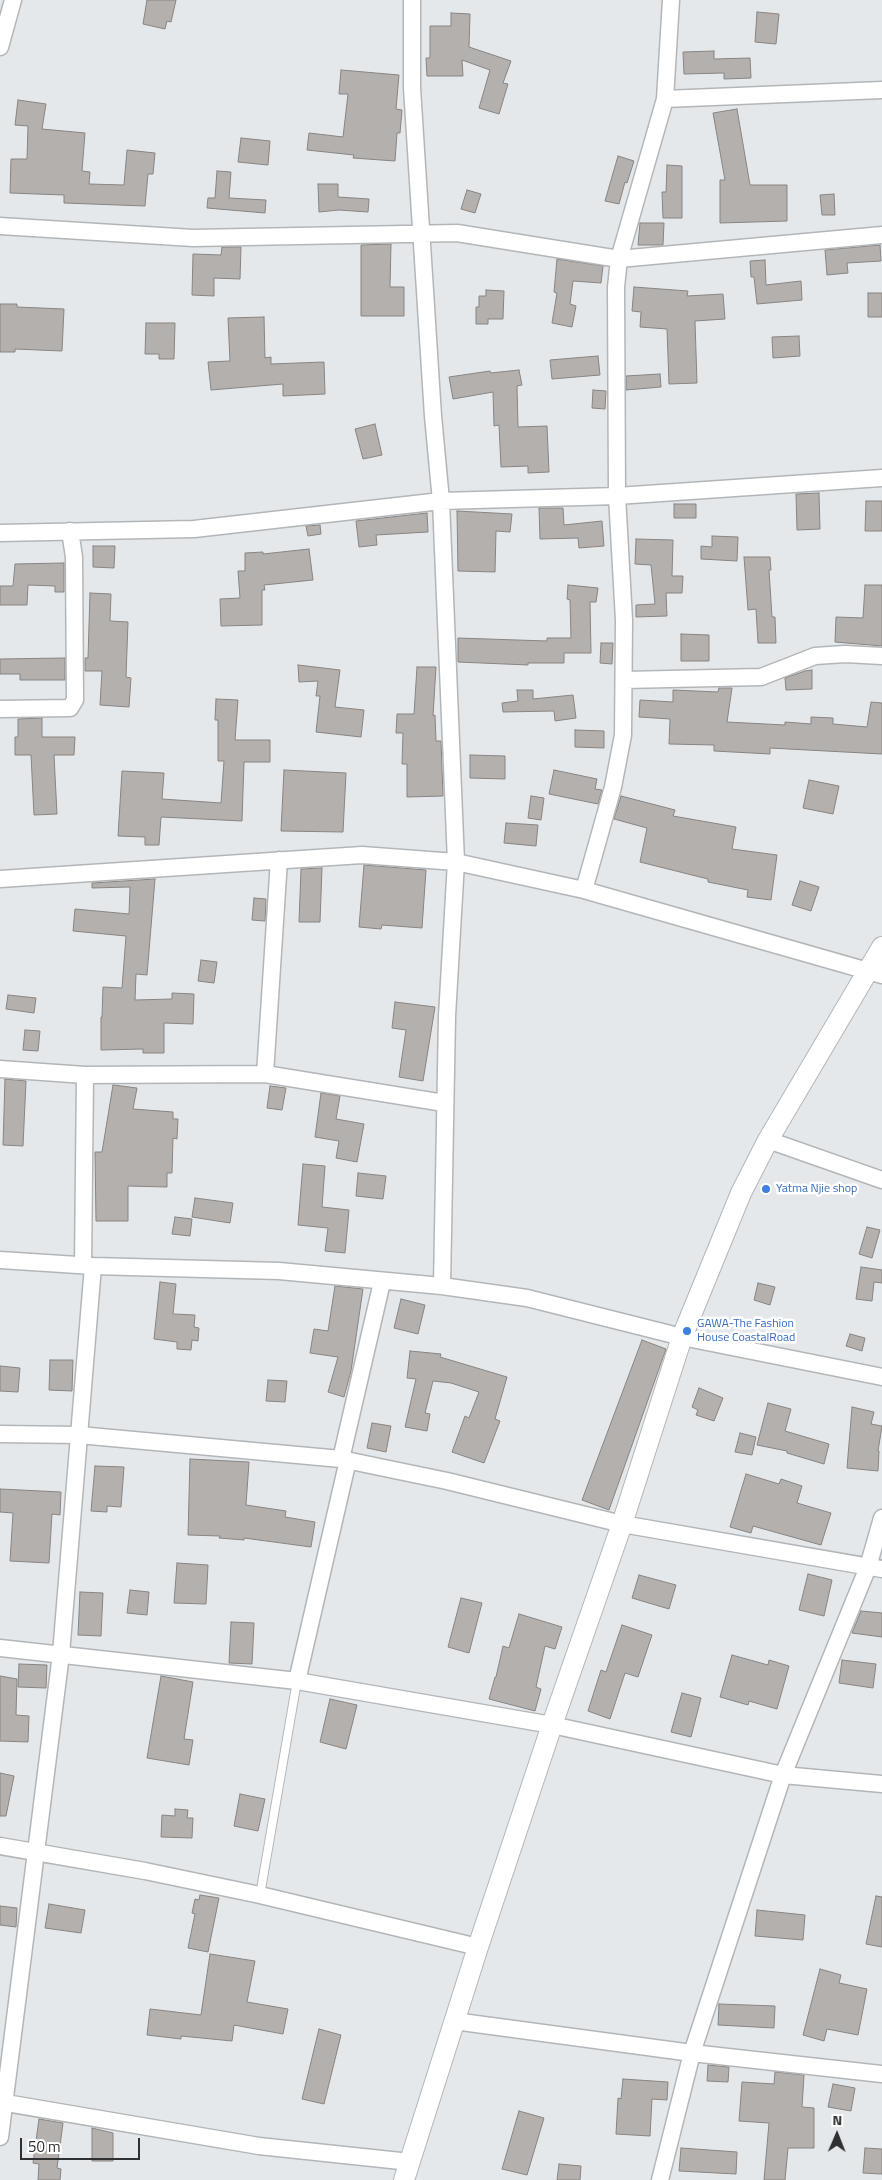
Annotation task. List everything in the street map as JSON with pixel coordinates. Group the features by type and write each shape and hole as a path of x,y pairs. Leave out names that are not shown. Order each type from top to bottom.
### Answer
{"street":[{"path":"0,47 13,0"},
{"path":"412,0 412,88 420,233 441,500 456,862 444,1103 442,1286"},
{"path":"584,890 613,787 623,735 624,620 617,496 616,288 620,259 665,99 671,0"},
{"path":"665,99 882,90"},
{"path":"0,226 193,238 457,233 620,259 882,235"},
{"path":"0,533 194,529 441,500 617,496 882,478"},
{"path":"0,709 70,708 76,700 74,557 70,531"},
{"path":"624,680 761,677 815,656 845,654 882,656"},
{"path":"0,879 362,855 456,862 584,890 875,973"},
{"path":"265,1074 279,860"},
{"path":"3,2102 407,2171 478,1948 622,1524 682,1337 741,1193 768,1140 875,973 882,947"},
{"path":"0,1069 85,1075 265,1074 444,1103"},
{"path":"0,2138 34,1852 61,1654 79,1436 88,1266 85,1075"},
{"path":"768,1140 882,1180"},
{"path":"0,1260 88,1266 279,1271 382,1282 442,1286 527,1298 682,1337 882,1377"},
{"path":"297,1682 382,1282"},
{"path":"0,1434 79,1436 344,1460 447,1482 622,1524 875,1568"},
{"path":"660,2180 692,2053 783,1775 875,1568 882,1518"},
{"path":"0,1648 297,1682 552,1726 783,1775 882,1784"},
{"path":"0,1846 145,1871 260,1895 478,1948"},
{"path":"454,2021 692,2053 882,2074"}],"lane":[{"path":"260,1895 297,1682"}],"building":[{"path":"147,0 176,0 171,22 167,21 165,29 143,24"},
{"path":"757,12 779,14 776,44 755,42"},
{"path":"451,13 470,14 469,47 511,61 503,83 508,84 499,114 479,108 490,70 462,60 463,76 427,76 426,58 430,58 430,26 451,26"},
{"path":"714,51 714,59 750,58 751,78 724,79 724,73 684,74 683,52"},
{"path":"341,70 399,75 396,109 402,110 400,133 397,133 395,161 353,158 354,155 307,150 309,133 343,137 348,94 339,94"},
{"path":"18,100 46,104 42,129 85,133 82,171 90,172 89,184 124,185 127,150 155,153 153,174 148,174 145,206 64,203 64,195 10,193 11,159 27,159 28,126 15,125"},
{"path":"737,109 750,185 787,185 787,221 720,223 720,180 725,180 713,113"},
{"path":"241,138 270,141 268,165 238,162"},
{"path":"618,156 634,161 627,183 625,182 619,204 605,201"},
{"path":"667,165 682,166 682,218 663,218 662,192 666,192"},
{"path":"217,171 231,172 229,198 266,200 265,213 207,208 208,198 215,198"},
{"path":"318,184 338,184 338,197 369,199 368,212 339,210 319,212"},
{"path":"467,190 481,194 475,213 461,209"},
{"path":"834,194 835,215 822,215 820,195"},
{"path":"640,223 664,223 663,245 638,245"},
{"path":"391,244 390,287 404,287 404,316 361,316 361,245"},
{"path":"880,245 881,261 847,263 848,273 827,275 825,250"},
{"path":"222,247 241,247 240,279 214,278 214,296 192,295 193,254 221,255"},
{"path":"557,259 603,266 601,283 573,281 570,304 576,306 572,327 552,323 557,293 554,292"},
{"path":"765,260 766,285 801,281 802,300 757,304 754,277 751,277 750,261"},
{"path":"634,287 688,291 687,296 723,294 725,319 695,321 697,383 669,384 667,329 640,327 641,312 632,311"},
{"path":"486,290 504,291 503,319 488,319 488,324 476,324 476,307 479,307 479,296 486,296"},
{"path":"868,293 882,293 882,317 868,317"},
{"path":"0,304 17,304 17,307 64,309 62,351 15,349 15,352 0,352"},
{"path":"264,317 265,358 271,357 271,364 324,362 325,394 283,396 283,384 211,390 208,362 230,361 228,318"},
{"path":"146,323 175,323 174,359 159,359 159,354 145,354"},
{"path":"799,336 800,356 773,358 772,337"},
{"path":"598,356 600,375 552,379 550,360"},
{"path":"519,370 522,385 517,386 518,427 547,426 549,472 528,473 528,466 501,467 499,425 494,426 493,392 453,399 449,377 490,371 491,373"},
{"path":"660,374 661,387 626,390 626,376"},
{"path":"593,390 606,391 605,409 592,408"},
{"path":"375,424 382,455 363,459 355,429"},
{"path":"819,493 820,529 797,530 796,494"},
{"path":"866,501 882,501 882,531 865,531"},
{"path":"674,504 696,504 696,518 674,518"},
{"path":"539,508 563,508 564,525 602,521 604,546 579,548 578,538 540,539"},
{"path":"457,511 512,514 510,532 496,531 495,572 458,571"},
{"path":"427,513 428,532 376,535 377,545 359,547 356,521"},
{"path":"320,525 321,534 308,536 306,526"},
{"path":"712,536 738,537 737,561 701,559 701,546 712,547"},
{"path":"636,539 673,540 672,576 683,576 682,593 666,593 667,616 636,617 636,605 655,604 651,565 635,564"},
{"path":"93,546 115,546 114,568 93,567"},
{"path":"309,549 313,580 264,585 265,590 262,590 262,625 221,626 220,599 240,598 238,571 245,571 245,553 263,552 263,554"},
{"path":"744,557 770,557 772,617 775,617 776,643 758,643 756,609 748,610"},
{"path":"64,563 64,592 55,592 55,586 28,585 27,605 0,605 0,586 13,586 15,564"},
{"path":"568,585 598,588 596,602 590,602 591,653 564,653 564,663 528,663 528,665 458,662 458,638 547,641 547,638 571,638 570,600 567,599"},
{"path":"865,585 882,585 882,646 835,642 836,617 863,618"},
{"path":"90,593 111,594 110,621 128,622 126,677 131,678 129,707 100,705 102,671 85,671 85,658 88,658"},
{"path":"681,634 709,635 709,661 681,661"},
{"path":"601,643 613,643 612,664 600,663"},
{"path":"65,658 65,680 20,680 20,674 0,674 0,659"},
{"path":"298,665 340,670 335,707 364,710 361,737 316,732 320,696 316,696 318,681 299,682"},
{"path":"417,667 436,667 433,716 435,715 436,741 441,741 443,796 407,797 407,764 402,764 403,733 396,733 397,714 414,714"},
{"path":"812,670 812,689 786,690 785,678"},
{"path":"719,688 732,688 727,722 785,725 785,722 811,724 811,717 833,718 833,724 867,727 871,702 882,703 882,754 770,748 770,754 714,751 714,745 669,744 670,719 639,717 640,700 673,702 673,690 718,692"},
{"path":"517,690 533,690 533,699 573,695 576,718 555,721 554,711 503,712 502,703 518,701"},
{"path":"216,699 238,700 235,740 270,740 270,762 244,762 242,821 161,817 159,845 145,845 145,837 118,836 122,771 164,773 162,799 221,803 224,761 218,761 218,720 215,720"},
{"path":"42,718 42,737 75,737 74,755 54,755 57,814 34,815 31,755 15,755 15,737 18,737 18,719"},
{"path":"575,730 604,731 604,748 575,747"},
{"path":"470,755 505,756 505,779 470,778"},
{"path":"284,770 346,773 343,832 281,831"},
{"path":"554,770 597,779 595,789 602,790 598,804 549,794"},
{"path":"809,780 839,786 833,814 803,808"},
{"path":"531,796 544,798 541,820 528,818"},
{"path":"621,796 675,810 673,816 736,827 732,849 777,855 771,900 747,897 748,890 708,882 708,879 640,862 647,828 614,819"},
{"path":"506,823 538,825 536,846 504,843"},
{"path":"364,865 426,870 422,928 382,925 381,929 359,927"},
{"path":"322,868 320,922 299,922 301,869"},
{"path":"155,879 147,975 136,974 135,1000 172,999 172,993 194,994 193,1024 164,1023 164,1053 143,1053 143,1049 101,1050 103,987 122,988 126,936 73,931 75,909 129,914 130,887 92,888 92,883"},
{"path":"800,881 819,887 811,911 792,905"},
{"path":"254,898 266,899 265,921 252,920"},
{"path":"201,960 217,962 214,983 198,981"},
{"path":"8,995 36,998 34,1013 6,1009"},
{"path":"395,1002 435,1007 423,1081 399,1077 406,1030 392,1028"},
{"path":"25,1030 40,1031 38,1051 23,1050"},
{"path":"5,1079 26,1081 23,1146 3,1145"},
{"path":"113,1085 137,1088 133,1109 173,1112 173,1119 178,1119 177,1139 173,1138 172,1173 167,1173 167,1187 128,1186 128,1221 96,1221 95,1152 102,1152"},
{"path":"270,1086 286,1088 282,1110 267,1108"},
{"path":"321,1093 340,1096 336,1119 364,1124 357,1162 336,1158 339,1141 315,1137"},
{"path":"303,1164 325,1166 322,1207 349,1210 345,1253 325,1251 328,1228 298,1225"},
{"path":"358,1173 386,1176 383,1199 356,1196"},
{"path":"195,1198 233,1203 230,1223 192,1217"},
{"path":"175,1217 192,1219 190,1236 172,1234"},
{"path":"867,1227 880,1230 872,1258 859,1254"},
{"path":"861,1267 882,1270 882,1283 874,1282 872,1301 856,1299"},
{"path":"160,1282 176,1284 173,1314 195,1315 194,1327 199,1328 198,1341 192,1340 191,1350 177,1349 177,1342 154,1339"},
{"path":"758,1283 775,1287 770,1305 754,1300"},
{"path":"335,1286 363,1289 351,1371 344,1397 328,1392 338,1357 310,1353 314,1329 328,1331"},
{"path":"401,1299 425,1305 418,1334 394,1328"},
{"path":"850,1334 865,1338 862,1351 846,1346"},
{"path":"642,1340 666,1349 609,1510 582,1500"},
{"path":"410,1351 441,1354 440,1357 507,1377 495,1419 500,1421 484,1463 452,1452 465,1416 469,1418 479,1392 451,1383 433,1381 425,1413 430,1414 427,1431 405,1427 416,1379 407,1378"},
{"path":"50,1360 73,1360 72,1391 49,1390"},
{"path":"0,1366 20,1368 18,1392 0,1391"},
{"path":"268,1380 287,1381 285,1402 266,1401"},
{"path":"699,1388 723,1398 714,1421 696,1415 698,1410 692,1407"},
{"path":"768,1403 791,1409 785,1431 829,1444 824,1464 787,1453 787,1451 757,1445"},
{"path":"852,1407 874,1412 871,1424 882,1426 878,1451 878,1471 847,1468"},
{"path":"372,1423 391,1426 386,1452 367,1448"},
{"path":"740,1433 756,1437 752,1455 735,1452"},
{"path":"190,1459 249,1462 246,1505 286,1511 285,1517 315,1522 311,1547 244,1538 244,1540 219,1538 220,1536 188,1535"},
{"path":"95,1466 124,1467 121,1507 107,1506 107,1512 91,1511"},
{"path":"746,1474 779,1484 781,1479 802,1486 797,1503 831,1513 821,1545 753,1526 751,1533 730,1527"},
{"path":"0,1489 61,1492 60,1515 52,1514 49,1563 10,1561 13,1513 0,1512"},
{"path":"177,1563 208,1565 206,1604 174,1603"},
{"path":"808,1574 832,1580 824,1616 799,1610"},
{"path":"639,1575 676,1585 669,1609 632,1598"},
{"path":"130,1590 149,1592 147,1615 127,1613"},
{"path":"80,1592 103,1593 101,1636 78,1635"},
{"path":"461,1598 482,1603 469,1653 448,1647"},
{"path":"861,1611 882,1613 882,1637 852,1633"},
{"path":"519,1614 562,1627 555,1649 545,1646 536,1687 541,1689 535,1711 489,1699 503,1646 509,1648"},
{"path":"231,1622 254,1623 252,1664 229,1663"},
{"path":"622,1625 652,1635 638,1677 625,1673 610,1719 588,1711 601,1670 606,1672"},
{"path":"732,1655 768,1665 769,1660 789,1666 777,1709 749,1701 748,1705 720,1697"},
{"path":"842,1660 876,1664 873,1688 839,1683"},
{"path":"19,1664 47,1665 46,1688 18,1687"},
{"path":"0,1676 17,1679 16,1715 29,1716 28,1742 0,1741"},
{"path":"161,1676 193,1682 184,1739 193,1740 189,1765 147,1758"},
{"path":"682,1693 701,1698 691,1737 671,1732"},
{"path":"330,1699 357,1705 346,1749 320,1742"},
{"path":"0,1773 14,1776 6,1816 0,1816"},
{"path":"240,1794 265,1799 258,1831 234,1826"},
{"path":"175,1809 188,1810 187,1818 193,1818 192,1838 161,1837 162,1815 175,1816"},
{"path":"200,1895 219,1898 208,1952 188,1948 195,1914 192,1913 195,1899 199,1900"},
{"path":"876,1896 882,1897 882,1947 866,1944"},
{"path":"49,1904 85,1910 81,1933 45,1928"},
{"path":"0,1906 17,1908 16,1927 0,1925"},
{"path":"757,1910 805,1915 803,1940 755,1936"},
{"path":"210,1954 255,1961 247,2002 288,2009 283,2034 234,2025 232,2041 181,2036 181,2039 147,2035 150,2009 201,2015"},
{"path":"820,1969 841,1975 839,1983 867,1989 858,2035 827,2029 824,2041 803,2035"},
{"path":"719,2004 775,2006 774,2028 718,2025"},
{"path":"319,2029 341,2035 324,2104 302,2099"},
{"path":"708,2065 729,2067 728,2082 707,2081"},
{"path":"775,2072 804,2075 802,2107 814,2108 814,2148 788,2148 785,2180 764,2180 769,2123 739,2121 742,2082 774,2084"},
{"path":"623,2079 668,2082 667,2100 652,2099 650,2136 616,2134 618,2098 621,2099"},
{"path":"833,2084 855,2088 851,2111 828,2107"},
{"path":"519,2111 544,2118 527,2175 502,2169"},
{"path":"39,2119 63,2123 57,2168 61,2169 60,2180 38,2180 39,2164 33,2163"},
{"path":"92,2128 113,2133 113,2161 92,2161"},
{"path":"681,2148 737,2152 736,2174 679,2171"},
{"path":"865,2148 882,2149 882,2174 863,2173"},
{"path":"559,2164 581,2166 580,2180 557,2180"}],"place":[{"name":"Yatma Njie shop","path":"766,1189"},
{"name":"GAWA-The Fashion House CoastalRoad","path":"687,1331"}]}
